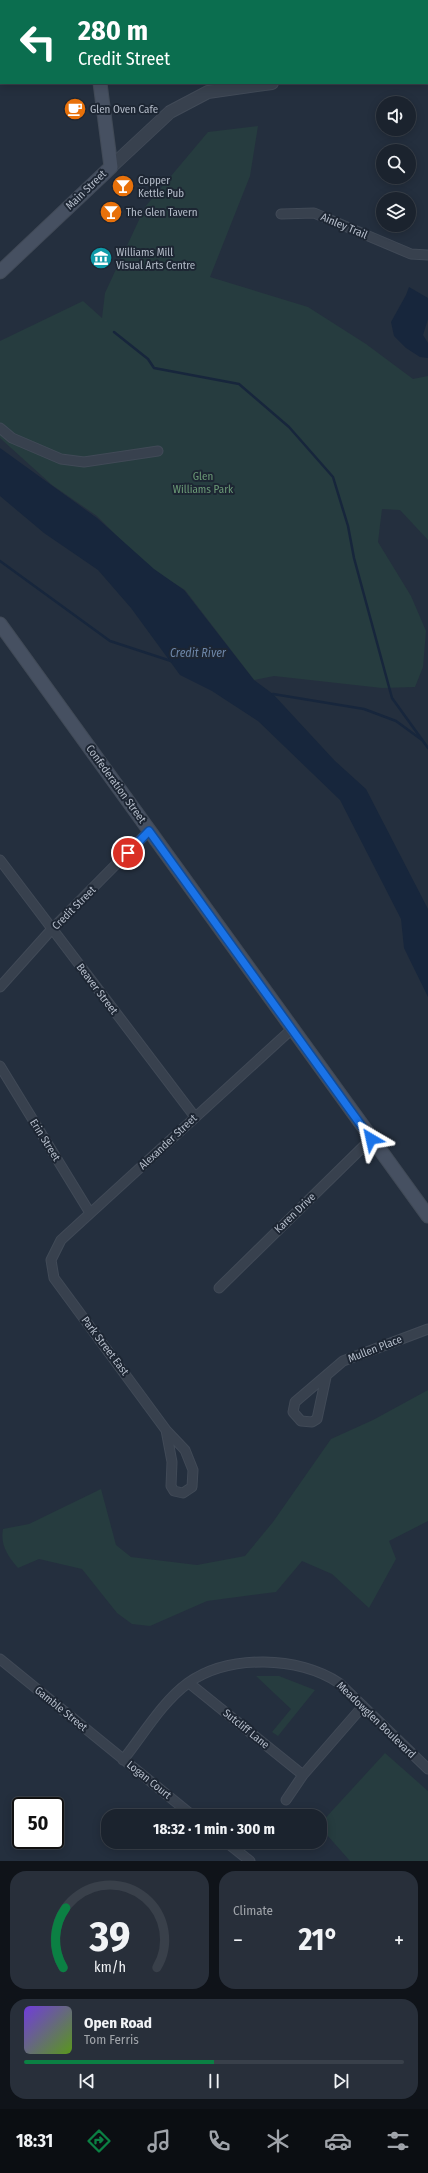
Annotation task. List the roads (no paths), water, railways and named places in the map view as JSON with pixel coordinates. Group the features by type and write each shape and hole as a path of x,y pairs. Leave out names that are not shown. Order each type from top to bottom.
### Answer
{"main road":[{"name":"Main Street","path":"0,272 111,167 100,84"},
{"name":"Confederation Street","path":"0,624 428,1216"}],"street":[{"path":"111,167 170,112 208,92 265,84"},
{"name":"Ainley Trail","path":"281,214 314,213 411,254 428,255"},
{"path":"0,428 12,438 61,459 84,462 158,451"},
{"name":"Credit Street","path":"0,987 52,929 149,831"},
{"name":"Beaver Street","path":"0,860 195,1117"},
{"name":"Alexander Street","path":"51,1260 61,1240 292,1029"},
{"name":"Erin Street","path":"0,1066 90,1213"},
{"name":"Karen Drive","path":"219,1288 371,1139"},
{"name":"Park Street East","path":"51,1260 52,1272 59,1286 111,1352 166,1430 178,1441 191,1461 193,1470 192,1487 183,1493 174,1491 171,1486 172,1462 166,1430"},
{"name":"Mullen Place","path":"326,1377 317,1419 312,1422 301,1421 293,1412 295,1402 335,1368 349,1359 428,1329"},
{"name":"Gamble Street","path":"0,1659 123,1760"},
{"name":"Meadowglen Boulevard","path":"123,1760 170,1700 189,1683 209,1673 230,1666 252,1662 271,1662 309,1669 327,1675 339,1683 428,1769"},
{"name":"Sutcliff Lane","path":"189,1683 303,1775"},
{"path":"286,1800 303,1775 363,1706"},
{"name":"Logan Court","path":"123,1760 184,1809"},
{"path":"235,1849 250,1861"}],"water":[{"path":"409,287 428,298 428,319 423,335 428,343 428,358 420,357 406,348 394,336 391,322"},
{"name":"Credit River","path":"0,448 97,518 154,569 184,590 254,680 273,694 335,761 366,789 428,909 428,997 404,948 401,919 340,800 258,721 212,691 180,675 131,608 98,570 44,533 0,496"}],"waterway":[{"path":"114,332 148,359 154,368 239,384 289,427 333,477 348,526 354,558 392,698 428,748"},
{"path":"0,561 110,641 171,661"},
{"path":"273,694 364,709 396,721 422,740"}],"place":[{"name":"Glen Oven Cafe","path":"75,109"},
{"name":"Copper Kettle Pub","path":"123,186"},
{"name":"The Glen Tavern","path":"111,212"},
{"name":"Williams Mill Visual Arts Centre","path":"101,258"}],"park label":[{"name":"Glen Williams Park","path":"203,482"}]}
